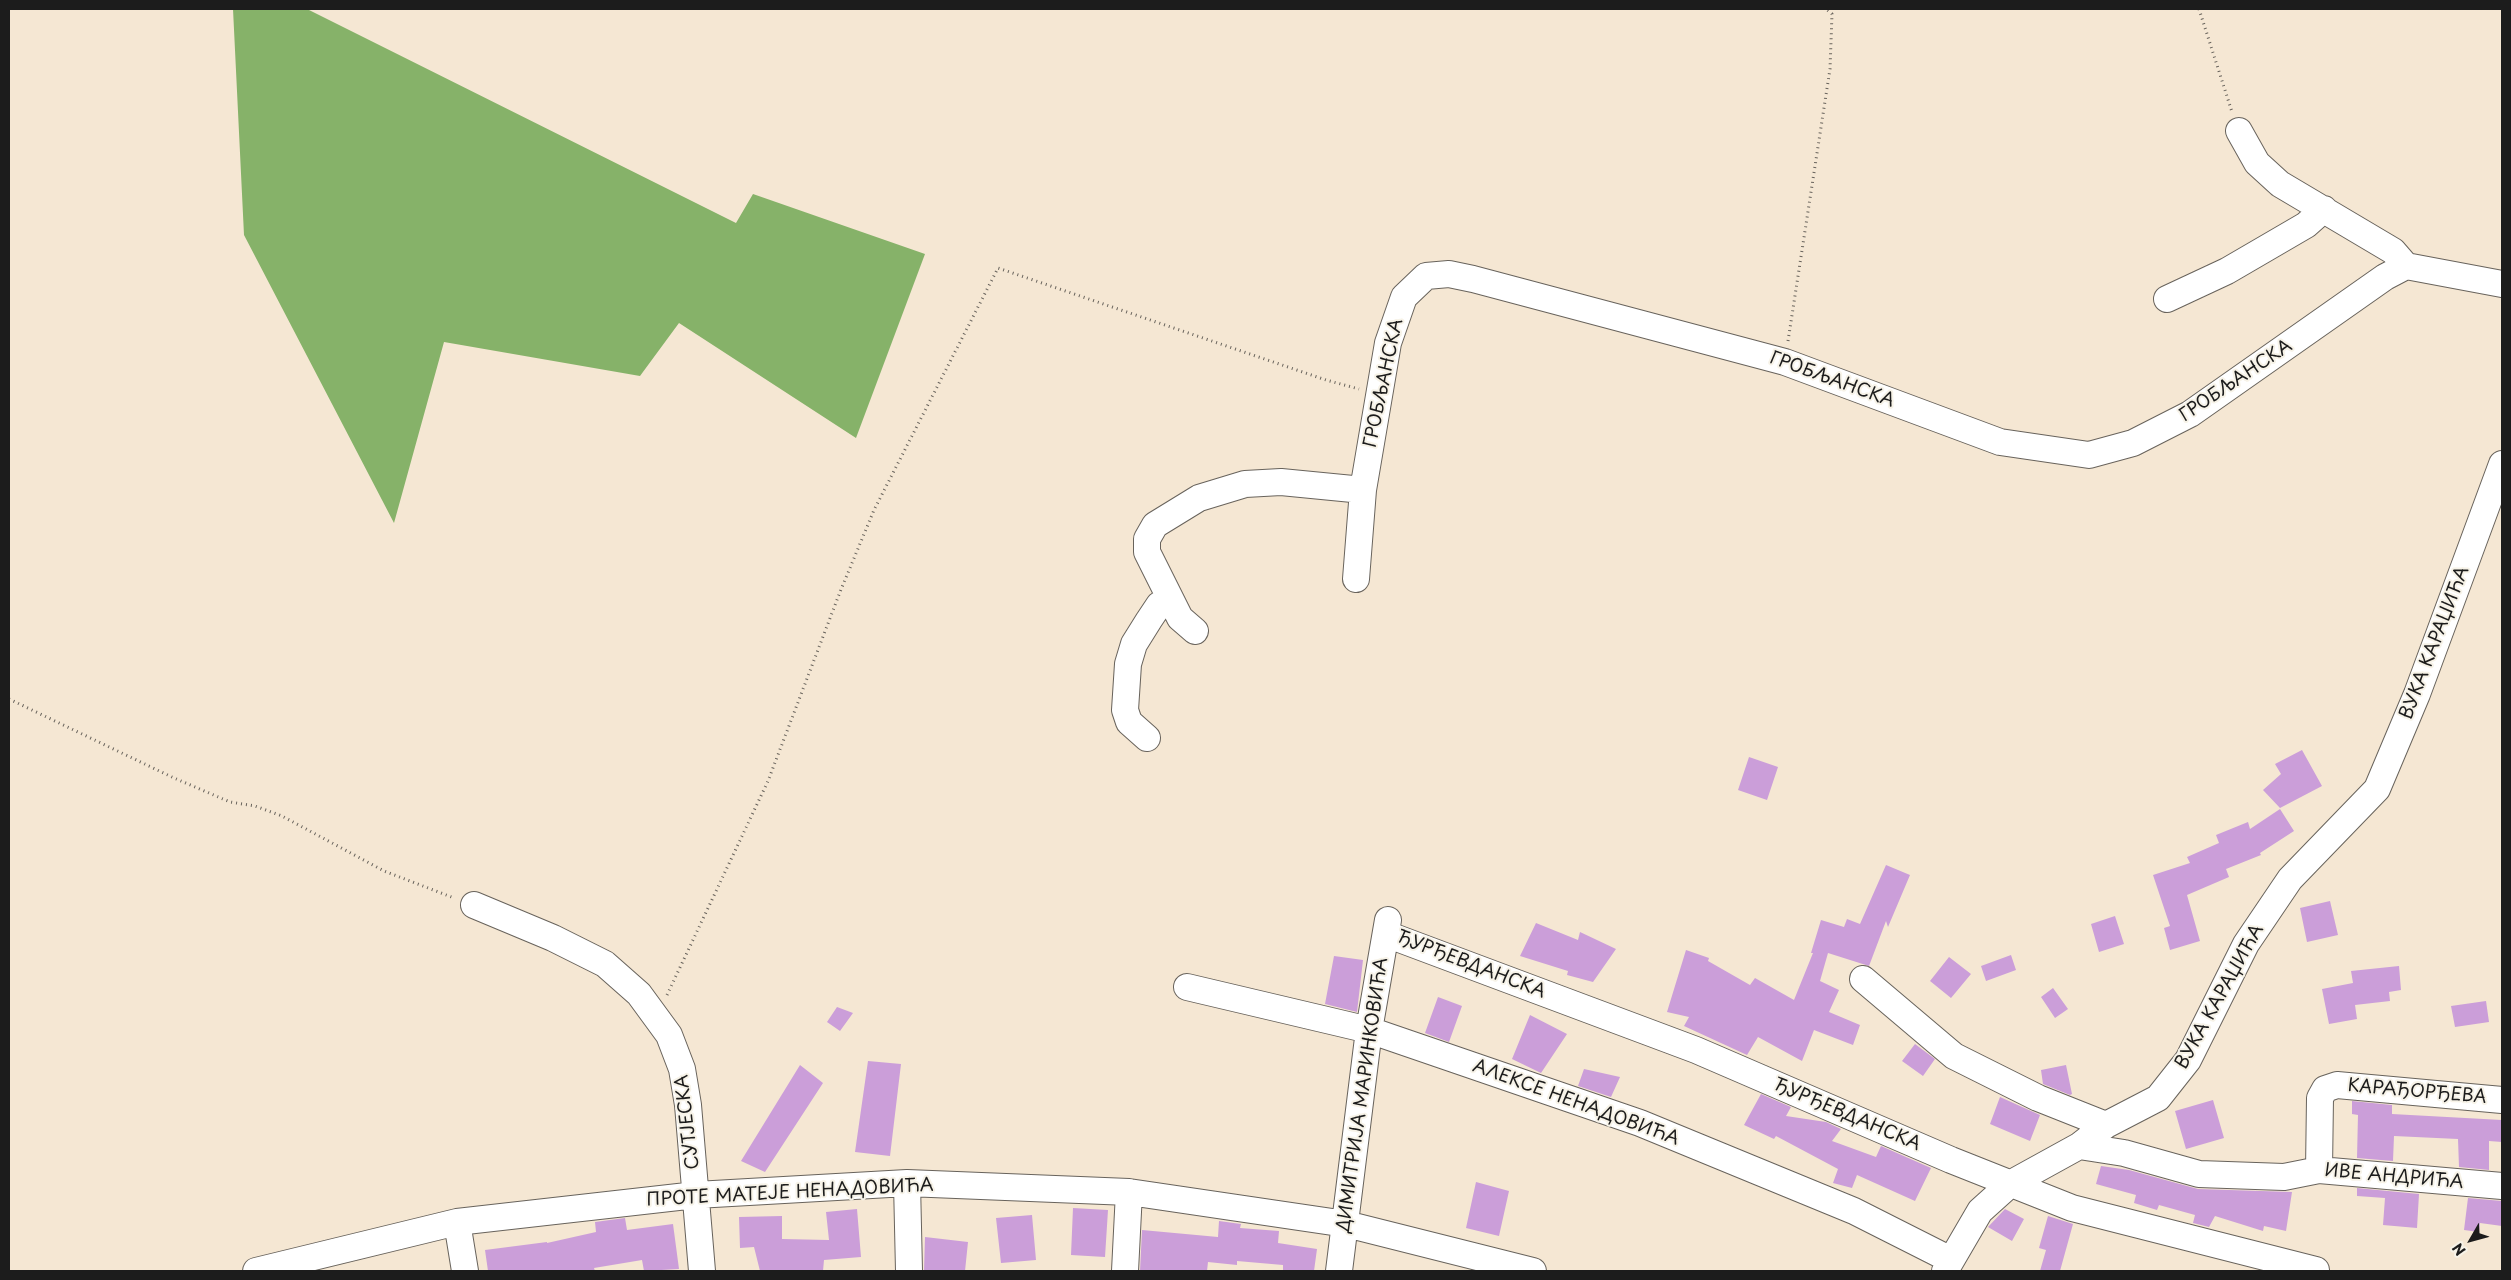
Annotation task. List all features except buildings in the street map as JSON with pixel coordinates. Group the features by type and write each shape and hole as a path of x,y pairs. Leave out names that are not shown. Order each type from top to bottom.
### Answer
{"street":[{"path":"2239,131 2257,163 2280,184 2302,199 2324,209 2393,251 2406,266 2502,284"},
{"path":"2167,299 2227,271 2275,244 2306,225 2324,209"},
{"name":"ГРОБЉАНСКА","path":"1356,579 1363,490 1388,343 1404,297 1426,276 1449,274 1785,362 2000,442 2089,455 2133,443 2190,414 2385,277 2406,266"},
{"name":"ВУКА КАРАЏИЋА","path":"1948,1266 1980,1211 2010,1184 2079,1146 2106,1125 2158,1098 2188,1060 2246,944 2290,879 2378,789 2417,694 2502,464"},
{"path":"1195,630 1180,618 1146,552 1147,539 1155,525 1199,498 1245,484 1281,482 1363,490"},
{"path":"1147,738 1129,722 1125,710 1128,664 1134,644 1144,628 1159,605 1169,599"},
{"name":"СУТЈЕСКА","path":"474,904 553,938 606,964 638,994 669,1035 682,1069 688,1105 702,1271"},
{"name":"ДИМИТРИЈА МАРИНКОВИЋА","path":"1339,1271 1369,1030 1387,927"},
{"name":"ЂУРЂЕВДАНСКА","path":"1387,927 1696,1050 2010,1184 2072,1208 2316,1270"},
{"path":"1863,979 1954,1056 2038,1098 2106,1125"},
{"name":"АЛЕКСЕ НЕНАДОВИЋА","path":"1187,987 1369,1030 1640,1123 1854,1211 1948,1266"},
{"name":"КАРАЂОРЂЕВА","path":"2319,1170 2320,1098 2325,1088 2337,1085 2502,1100"},
{"name":"ИВЕ АНДРИЋА","path":"2079,1146 2124,1153 2199,1174 2284,1177 2319,1170 2502,1186"},
{"path":"907,1183 909,1271"},
{"name":"ПРОТЕ МАТЕЈЕ НЕНАДОВИЋА","path":"256,1271 457,1222 696,1195 907,1183 1130,1192 1346,1224 1533,1271"},
{"path":"1125,1271 1130,1192"},
{"path":"457,1222 465,1271"}],"path":[{"path":"1785,362 1830,69 1832,14 1826,9"},
{"path":"2199,9 2239,131"},
{"path":"654,1015 662,1006 768,781 840,592 874,510 998,268 1326,380 1379,395"},
{"path":"9,699 190,785 230,802 255,806 282,816 384,871 474,904"}],"green space":[{"path":"233,9 307,9 736,223 753,194 925,254 856,438 679,323 640,376 444,342 394,523 244,235"}]}
